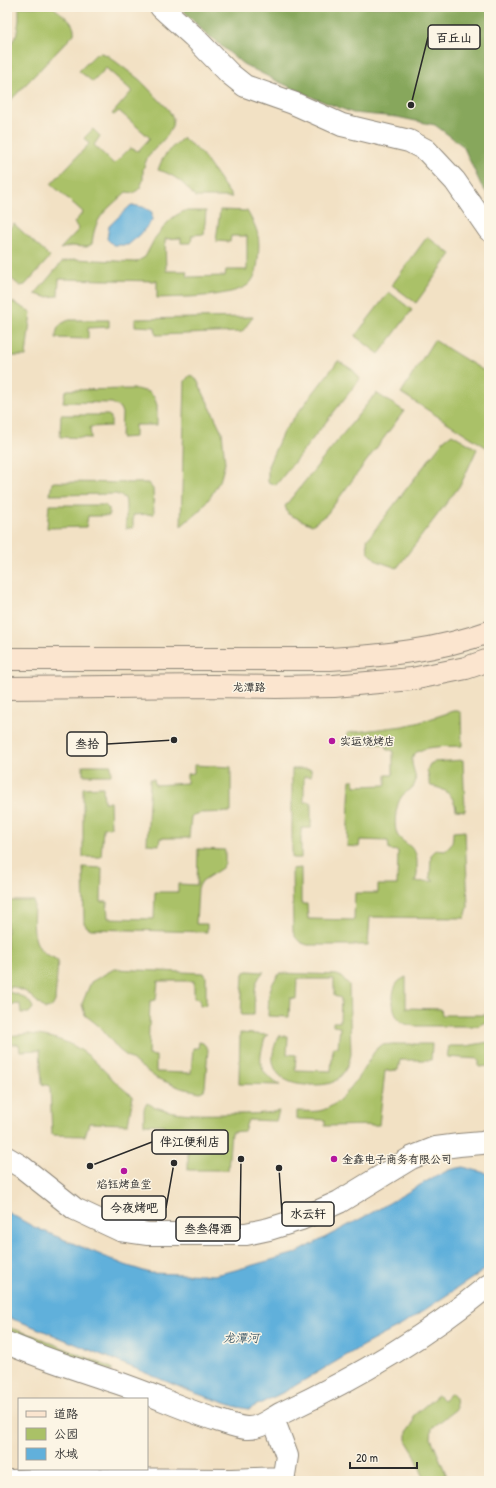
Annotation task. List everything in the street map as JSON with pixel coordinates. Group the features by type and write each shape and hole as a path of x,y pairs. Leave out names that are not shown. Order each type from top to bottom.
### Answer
{"main road":[{"path":"7,659 330,659 366,657 466,640 489,632"},
{"name":"龙潭路","path":"7,688 334,686 412,679 466,668 489,660"}],"street":[{"path":"161,7 198,41 230,74 245,86 293,103 342,125 409,141 426,150 455,181 489,230"},
{"path":"7,1158 22,1167 75,1209 120,1230 148,1234 246,1234 302,1219 339,1202 411,1158 436,1148 489,1141"},
{"path":"7,1343 187,1410 246,1428 259,1426 270,1421 276,1416 314,1398 393,1353 461,1307 489,1285"},
{"path":"7,1481 60,1479 282,1479 286,1467 287,1456 277,1429 270,1421"}],"green space":[{"path":"19,7 53,7 64,15 70,22 73,26 74,34 7,104 7,52 17,33"},
{"path":"180,7 489,7 489,196 481,185 463,146 435,125 397,117 353,113 314,98 277,81 243,64 202,30"},
{"path":"101,53 107,55 140,80 168,109 173,118 172,127 167,136 148,156 143,169 143,180 140,188 134,193 126,192 107,209 96,226 92,244 87,247 71,246 60,249 79,229 74,223 83,212 51,184 89,144 84,138 93,129 100,136 94,145 114,164 130,148 138,151 150,138 119,111 114,115 112,114 132,91 106,68 93,82 79,71 96,54"},
{"path":"183,138 201,153 232,197 195,197 179,180 158,170 165,155"},
{"path":"220,210 247,211 258,234 259,252 256,272 250,283 243,288 233,292 206,296 157,298 157,281 59,279 58,296 46,297 35,294 62,262 75,259 136,262 145,257 155,238 169,221 184,211 206,211 204,234 192,235 191,243 181,243 181,238 165,239 166,271 186,271 188,277 225,276 226,270 247,270 247,236 231,236 230,242 216,241"},
{"path":"14,224 50,257 25,285 20,286 7,275 7,231"},
{"path":"427,237 451,254 416,303 392,285"},
{"path":"389,292 412,310 379,354 355,336"},
{"path":"9,300 31,312 26,356 7,356 7,303"},
{"path":"253,317 242,332 156,335 155,327 135,326 135,319"},
{"path":"69,320 109,320 109,327 88,328 88,339 56,338 59,327"},
{"path":"434,340 489,374 489,449 401,393"},
{"path":"338,361 353,370 360,379 276,485 268,482 268,466 283,432"},
{"path":"190,375 197,380 222,432 225,463 221,478 211,496 199,511 181,526 185,381"},
{"path":"136,389 149,392 154,397 157,405 157,425 135,425 135,437 121,438 122,413 120,408 112,403 63,402 65,392 67,390"},
{"path":"376,393 404,411 327,514 312,525 288,514 285,506"},
{"path":"61,415 108,415 111,417 111,426 90,427 91,438 60,437"},
{"path":"452,434 477,449 461,484 397,568 377,561 368,552 367,540 444,440"},
{"path":"52,483 148,483 153,489 154,514 133,515 133,528 126,528 125,498 116,494 50,495"},
{"path":"49,505 105,505 109,509 109,516 88,516 86,527 47,528"},
{"path":"454,711 461,713 462,746 434,747 419,751 415,754 412,762 415,783 413,787 402,796 398,803 395,827 401,840 412,848 416,854 417,874 414,882 434,881 430,878 431,855 436,850 445,851 449,847 452,843 453,832 465,831 468,907 465,918 370,917 368,945 308,945 301,942 295,937 293,932 292,869 301,868 301,904 307,904 308,919 354,920 355,893 378,893 378,885 397,885 398,851 389,850 388,841 360,840 359,847 347,846 350,780 354,780 355,786 386,785 386,775 393,775 393,750 387,750 386,744 369,744 368,739 347,739 347,733 403,726"},
{"path":"463,760 465,811 456,810 454,801 445,791 431,786 429,783 427,770 430,764 434,762"},
{"path":"83,765 111,765 111,775 83,775"},
{"path":"194,765 231,767 231,812 200,813 193,815 191,817 189,838 160,838 159,845 147,844 150,779 154,779 155,785 187,783 187,774 194,773"},
{"path":"292,769 311,769 311,776 304,776 304,802 311,802 311,828 301,828 301,858 292,858"},
{"path":"103,787 104,802 110,802 111,827 103,828 101,857 83,857 83,788"},
{"path":"198,849 225,850 225,863 222,868 202,881 198,888 196,924 207,924 207,932 91,929 84,923 83,867 102,868 101,902 107,902 108,918 154,919 155,892 178,892 178,884 197,885"},
{"path":"7,901 34,901 34,934 38,946 44,953 58,961 55,1001 53,1006 50,1008 45,1009 26,992 11,986 8,992 26,999 33,1008 29,1013 21,1013 20,1004 7,1005"},
{"path":"114,969 204,973 206,977 206,1003 205,1005 200,1006 200,999 194,998 194,981 158,981 156,1000 150,1001 148,1055 156,1056 156,1072 191,1073 193,1048 198,1048 199,1042 203,1043 208,1049 204,1090 200,1092 181,1088 156,1078 119,1050 99,1026 85,1015 82,1004 91,982"},
{"path":"248,971 264,972 260,976 256,986 254,1015 241,1015 243,975"},
{"path":"280,973 337,975 342,977 349,985 351,1054 345,1070 337,1080 328,1084 319,1085 300,1084 290,1082 277,1072 274,1065 273,1056 274,1047 279,1036 288,1036 287,1054 296,1055 295,1070 331,1071 333,1047 338,1047 340,1027 333,1026 333,1022 340,1022 341,998 334,996 334,979 297,979 296,999 290,998 289,1017 268,1016 271,988"},
{"path":"406,977 406,1008 441,1009 442,1015 489,1015 489,1020 478,1026 408,1025 399,1020 397,1017 393,998 394,989 397,984 400,980"},
{"path":"240,1033 268,1035 264,1041 261,1053 261,1064 269,1078 280,1085 239,1084"},
{"path":"28,1034 60,1040 89,1056 121,1087 133,1096 128,1124 89,1123 85,1136 52,1135 50,1086 42,1084 40,1050 20,1051 19,1044 7,1044 7,1036"},
{"path":"489,1042 489,1066 479,1067 479,1059 447,1057 449,1046 466,1046"},
{"path":"432,1044 431,1060 400,1060 398,1070 385,1071 379,1125 325,1126 325,1120 297,1119 297,1111 319,1111 328,1108 337,1102 352,1085 377,1048 381,1045"},
{"path":"147,1103 167,1111 189,1114 250,1114 279,1111 276,1121 248,1120 244,1131 231,1132 228,1170 188,1170 188,1132 165,1131 165,1125 144,1124 144,1109"},
{"path":"7,1327 32,1335 112,1368 112,1371 7,1339"},
{"path":"452,1393 455,1398 456,1409 432,1428 431,1438 449,1481 425,1481 415,1455 407,1442 407,1432 413,1423 414,1415 438,1395 443,1400"}],"water":[{"path":"131,205 143,207 152,212 152,220 140,235 128,245 113,245 107,239 109,226"},
{"name":"龙潭河","path":"463,1167 489,1174 489,1267 402,1325 364,1345 286,1391 249,1409 237,1407 192,1392 7,1317 7,1212 34,1227 125,1265 150,1273 214,1275 296,1253 377,1210 427,1181 449,1170"}],"place":[{"name":"百丘山","path":"411,105"},
{"name":"叁拾","path":"174,740"},
{"name":"实运烧烤店","path":"332,741"},
{"name":"叁叁得酒","path":"241,1159"},
{"name":"金鑫电子商务有限公司","path":"334,1159"},
{"name":"今夜烤吧","path":"174,1163"},
{"name":"伴江便利店","path":"90,1166"},
{"name":"水云轩","path":"279,1168"},
{"name":"焰钰烤鱼堂","path":"124,1171"}]}
